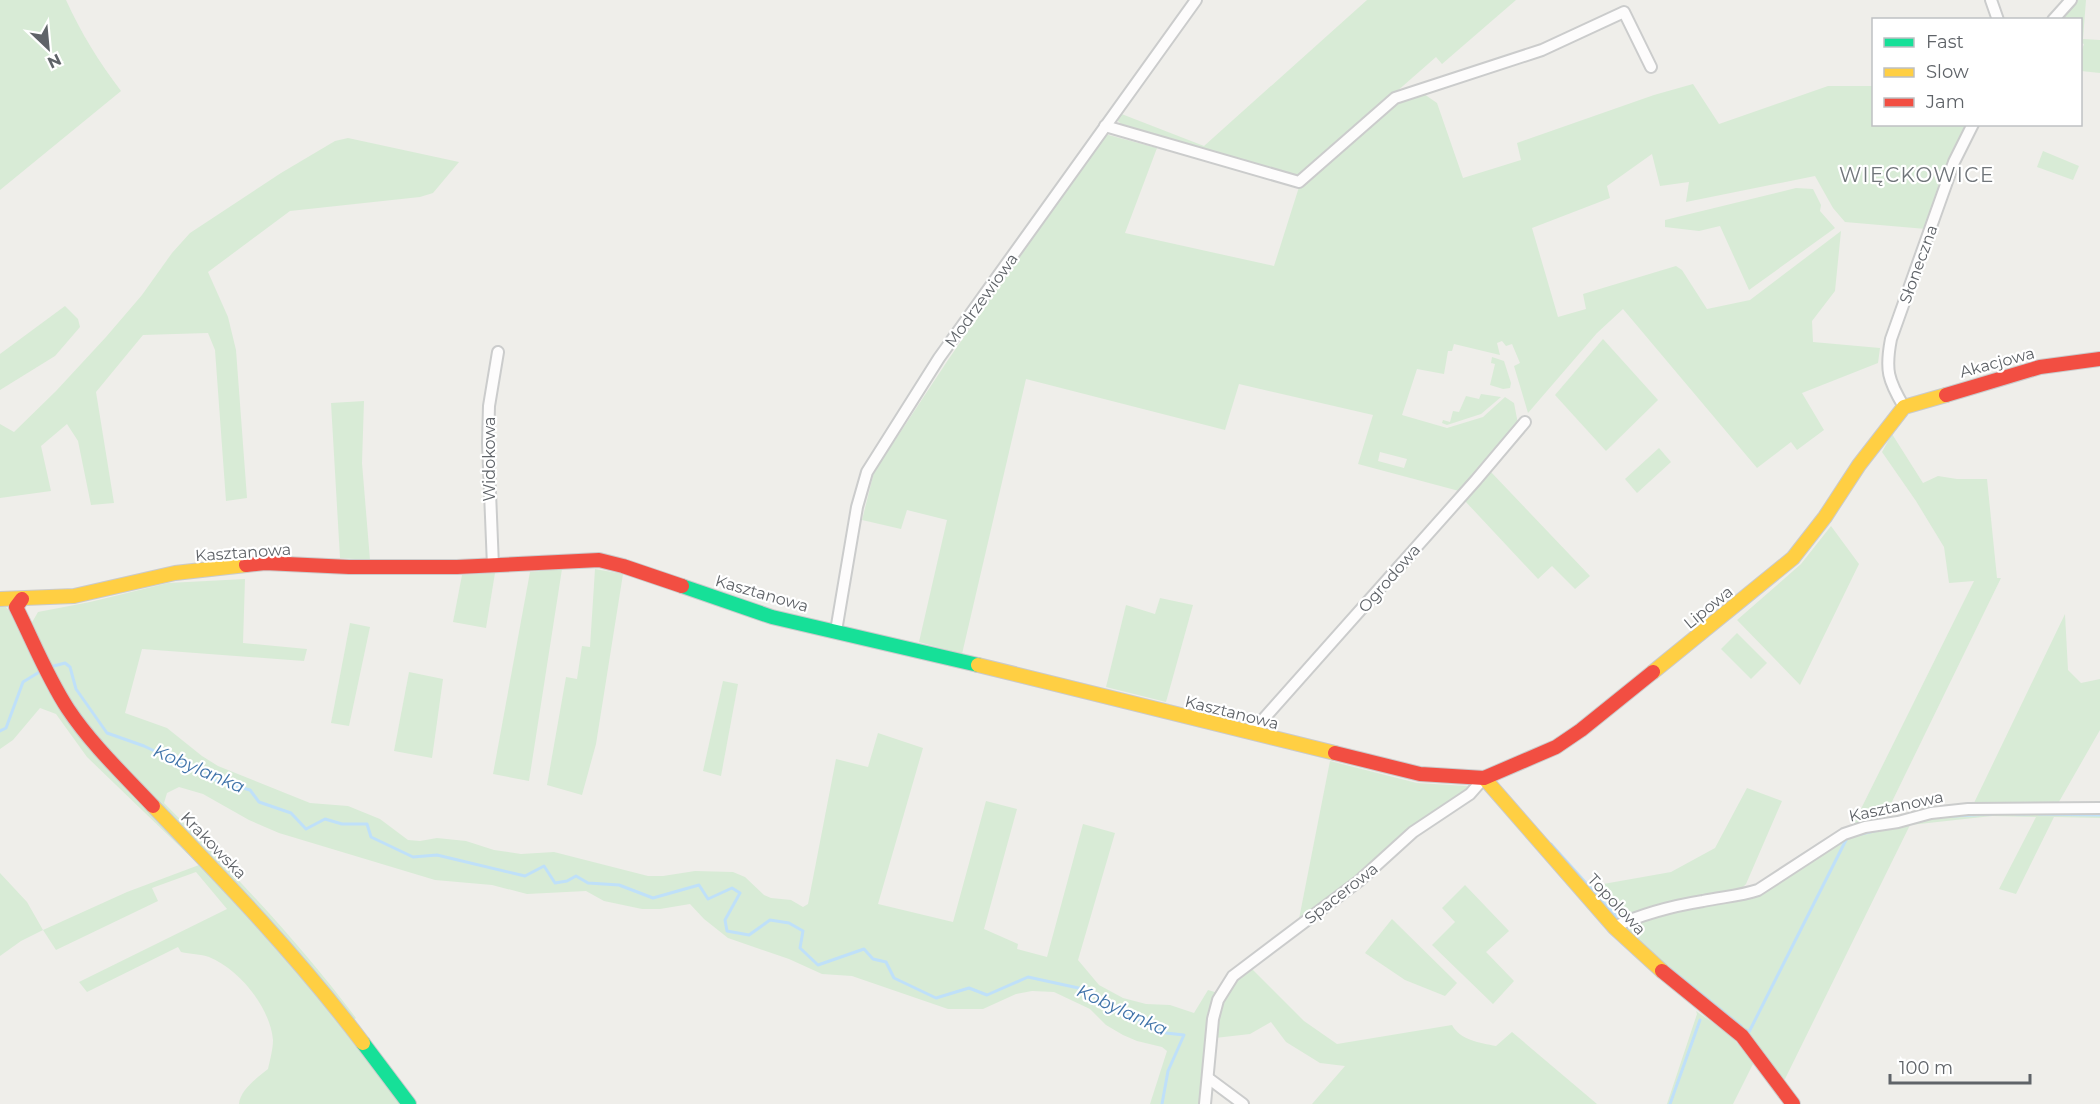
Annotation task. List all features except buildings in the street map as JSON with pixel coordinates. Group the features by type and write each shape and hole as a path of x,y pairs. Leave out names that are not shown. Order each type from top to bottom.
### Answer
{"street":[{"name":"Modrzewiowa","path":"836,631 857,507 867,472 928,374 1196,0"},
{"path":"1991,0 1997,18"},
{"path":"2055,18 2071,0"},
{"path":"1105,126 1299,182 1395,98 1542,50 1624,12 1651,67"},
{"name":"Słoneczna","path":"1904,406 1888,374 1887,359 1891,339 1954,162 1972,126"},
{"name":"Widokowa","path":"493,566 488,443 489,406 498,352"},
{"name":"Akacjowa","path":"1904,406 2040,367 2100,359"},
{"name":"Lipowa","path":"1484,777 1556,747 1581,730 1793,558 1826,517 1859,465 1904,406"},
{"name":"Ogrodowa","path":"1251,733 1525,422"},
{"name":"Kasztanowa","path":"0,599 74,596 175,573 257,564 363,567 493,566 599,560 623,566 772,617 1420,774 1484,777"},
{"name":"Krakowska","path":"22,599 16,607 50,681 73,717 91,740 246,903 326,994 408,1104"},
{"name":"Topolowa","path":"1484,777 1614,927 1676,984 1742,1036 1793,1104"},
{"name":"Spacerowa","path":"1205,1104 1213,1019 1218,1000 1233,976 1359,881 1413,832 1470,794 1484,777"},
{"name":"Kasztanowa","path":"1614,927 1663,909 1758,890 1844,834 1865,827 1931,813 1968,809 2100,808"},
{"path":"1208,1078 1243,1104"}],"green space":[{"path":"0,0 66,0 91,47 121,91 0,190"},
{"path":"1367,0 1516,0 1442,64 1436,57 1298,178 1125,128 1115,118 1119,113 1204,146"},
{"path":"2078,0 2086,0 2083,39 2100,40 2100,73 2082,71 2084,44 2082,43 2082,18 2062,18"},
{"path":"1693,84 1719,124 1828,86 1872,86 1872,126 1967,126 1926,229 1845,222 1833,208 1815,176 1686,202 1689,182 1660,186 1652,154 1607,186 1610,198 1532,228 1558,317 1586,309 1583,294 1676,266 1682,270 1707,309 1750,300 1841,231 1835,291 1812,321 1813,342 1880,348 1878,363 1802,393 1824,430 1797,450 1791,442 1757,468 1623,309 1597,333 1528,413 1514,366 1520,363 1512,344 1506,346 1502,341 1497,343 1500,355 1454,344 1452,351 1448,351 1444,374 1417,369 1402,415 1447,428 1483,417 1505,397 1514,403 1518,424 1459,491 1358,464 1373,415 1239,384 1225,430 1026,379 962,654 919,642 947,520 907,510 901,529 862,520 874,472 948,360 1105,134 1157,148 1125,233 1274,266 1299,187 1392,105 1424,94 1437,103 1463,178 1521,160 1517,143 1654,95","holes":["1380,452 1407,459 1404,468 1378,461"]},
{"path":"348,138 459,162 433,193 420,197 290,211 208,272 228,317 236,350 247,498 226,501 215,350 208,333 143,335 96,392 114,503 91,505 78,441 67,424 41,446 51,491 0,498 0,424 14,432 56,391 142,295 172,253 190,233 281,173 335,141"},
{"path":"2043,151 2079,166 2073,180 2037,167"},
{"path":"1796,188 1813,189 1821,205 1820,211 1835,228 1749,290 1720,226 1699,231 1665,227 1665,220"},
{"path":"65,306 78,319 80,327 55,356 0,390 0,354"},
{"path":"1603,339 1658,400 1606,451 1555,395"},
{"path":"1492,357 1504,361 1511,383 1510,388 1503,389 1490,385 1495,364 1491,363"},
{"path":"1481,394 1501,397 1481,414 1447,425 1442,423 1443,420 1450,422 1453,411 1459,412 1466,396 1479,399"},
{"path":"364,401 362,463 370,560 340,558 331,403"},
{"path":"1892,434 1923,483 1938,476 1957,479 1987,479 1997,578 2001,578 1885,816 1853,825 1974,581 1949,583 1944,547 1882,452"},
{"path":"1659,448 1671,462 1637,493 1625,479"},
{"path":"1490,471 1590,576 1575,589 1552,566 1538,579 1465,501"},
{"path":"1831,526 1859,564 1800,685 1737,620 1801,564"},
{"path":"562,569 529,781 493,774 530,572"},
{"path":"595,569 623,574 596,744 582,795 547,785 566,677 577,679 582,646 590,647"},
{"path":"495,573 486,628 453,622 462,575"},
{"path":"245,579 243,643 307,649 304,661 142,649 125,713 167,728 218,766 310,803 348,806 380,819 408,840 420,841 437,838 466,841 494,850 521,854 554,852 648,876 695,871 733,872 745,877 764,895 791,900 803,907 808,904 836,759 868,767 878,733 923,748 878,904 953,922 986,801 1017,809 984,929 1018,944 1017,949 1047,957 1083,824 1115,833 1078,960 1099,985 1123,998 1146,1004 1170,1005 1194,1013 1208,990 1218,993 1204,1104 1150,1104 1167,1051 1162,1047 1123,1035 1106,1025 1090,1009 1054,992 1032,991 1016,994 983,1009 948,1009 852,976 822,974 789,959 728,938 704,919 690,904 660,909 642,909 604,901 586,891 527,894 492,885 435,880 279,833 249,820 203,794 179,787 167,793 164,803 288,934 356,1018 351,1022 78,720 31,624 38,612 168,583"},
{"path":"1160,598 1193,605 1166,702 1106,687 1126,605 1155,614"},
{"path":"0,606 6,607 16,620 60,709 314,991 400,1104 239,1104 246,1089 268,1069 273,1043 271,1027 259,1002 242,980 231,970 209,957 181,952 178,947 87,992 79,982 227,909 196,872 152,888 158,901 56,950 43,930 127,892 199,865 87,757 56,714 40,708 13,740 0,749"},
{"path":"2065,614 2068,670 2081,683 2100,679 2100,730 2056,807 1973,805"},
{"path":"350,623 370,627 349,726 331,723"},
{"path":"1737,633 1767,663 1751,679 1721,649"},
{"path":"409,672 443,679 432,758 394,751"},
{"path":"723,681 738,684 721,776 703,771"},
{"path":"1330,761 1417,783 1470,788 1356,879 1299,919"},
{"path":"1747,788 1782,801 1746,884 1739,891 1621,920 1592,886 1671,872 1715,848"},
{"path":"2100,811 2100,818 2054,817 2016,894 1999,889 2036,817 1992,816 1910,825 1785,1079 1781,1079 1702,998 1624,927 1664,912 1739,899 1845,837 1943,814"},
{"path":"0,873 27,902 43,930 21,941 0,956"},
{"path":"1465,885 1509,931 1486,952 1514,981 1493,1004 1432,945 1455,922 1442,908"},
{"path":"1392,919 1457,983 1445,996 1405,980 1365,953"},
{"path":"1252,969 1304,1021 1337,1044 1452,1025 1465,1037 1496,1046 1512,1032 1597,1104 1312,1104 1345,1066 1320,1063 1286,1042 1271,1022 1250,1034 1215,1038 1220,1006 1236,978"},
{"path":"1696,1011 1729,1034 1754,1062 1733,1104 1667,1104 1697,1014"}],"waterway":[{"name":"Kobylanka","path":"50,667 65,663 70,667 76,689 107,733 144,746 217,781 250,790 259,802 291,813 306,829 325,819 342,824 367,824 371,837 413,857 437,855 525,876 544,866 555,883 567,881 576,876 588,883 619,885 653,898 699,885 708,899 732,888 740,893 725,920 727,931 749,935 770,920 789,923 803,931 800,948 818,965 864,949 873,959 886,962 894,978 936,998 969,988 987,995 1028,977 1083,989 1130,1016 1166,1033 1184,1035 1168,1071 1162,1104"},
{"name":"Kobylanka","path":"0,731 6,728 23,682 41,671"},
{"path":"1953,816 1991,814"},
{"path":"2016,814 2029,814"},
{"path":"2039,814 2100,815"},
{"path":"1861,834 1878,830"},
{"path":"1798,858 1832,836"},
{"path":"1746,1030 1749,1032 1849,837"},
{"path":"1551,844 1621,922"},
{"path":"1620,918 1636,913"},
{"path":"1669,968 1741,1026"},
{"path":"1670,1104 1700,1020"}],"traffic: fast":[{"path":"682,586 772,617 978,665"},
{"path":"363,1043 409,1104"}],"traffic: slow":[{"path":"1653,672 1793,558 1825,517 1859,465 1904,407 1946,395"},
{"path":"0,599 74,596 175,573 246,565"},
{"path":"978,665 1335,753"},
{"path":"1484,778 1614,927 1662,971"},
{"path":"153,806 288,951 363,1043"}],"traffic: jam":[{"path":"1946,395 2040,367 2100,359"},
{"path":"246,565 265,563 349,567 457,567 599,560 682,586"},
{"path":"22,599 16,607 60,697 98,747 153,806"},
{"path":"1335,753 1420,774 1484,778 1556,747 1581,730 1653,672"},
{"path":"1662,971 1742,1036 1793,1104"}],"district":[{"name":"WIĘCKOWICE","path":"1917,175"}]}
